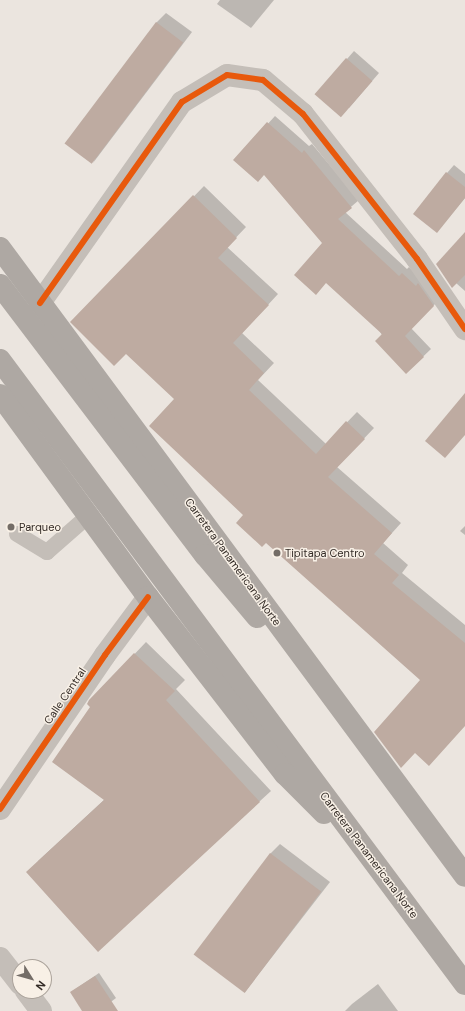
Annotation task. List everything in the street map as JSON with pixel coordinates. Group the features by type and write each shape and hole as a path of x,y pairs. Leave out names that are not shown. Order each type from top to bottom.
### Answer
{"highway":[{"name":"Carretera Panamericana Norte","path":"0,248 465,876"},
{"path":"0,285 205,554 254,613 336,703"},
{"name":"Carretera Panamericana Norte","path":"0,360 465,984"},
{"path":"0,395 148,597 285,774 378,867"}],"street":[{"path":"40,303 182,102 227,75 263,80 303,114 417,259 465,329"},
{"name":"Calle Central","path":"0,809 105,655 148,597"},
{"path":"0,958 12,974"},
{"path":"32,999 41,1011"}],"lane":[{"path":"17,534 47,552 88,516"}],"building":[{"path":"156,22 183,42 92,164 65,143"},
{"path":"346,58 372,81 341,117 315,94"},
{"path":"267,122 302,153 304,150 352,208 338,219 399,276 402,273 416,286 418,283 434,306 405,336 424,357 406,374 375,341 382,334 326,283 316,295 294,275 322,243 264,175 258,182 233,160"},
{"path":"446,172 465,187 465,198 437,233 413,214"},
{"path":"193,195 237,238 218,258 269,305 233,343 264,373 249,390 316,454 346,421 365,439 328,477 392,533 374,554 399,575 392,583 465,643 465,726 429,766 415,753 401,768 374,732 420,680 266,543 262,547 236,523 243,515 149,426 174,399 126,354 114,366 70,322"},
{"path":"465,232 465,275 452,288 436,264"},
{"path":"465,393 465,435 445,458 425,441"},
{"path":"134,653 175,691 166,700 260,802 98,952 26,872 104,800 52,762 90,707 87,704 89,700"},
{"path":"270,853 321,892 245,993 194,954"},
{"path":"95,976 118,1011 82,1011 70,992"}],"cycle path":[{"path":"40,303 182,102 227,75 263,80 303,114 417,259 465,329"},
{"path":"0,809 105,655 148,597"}],"place":[{"name":"Parqueo","path":"11,527"},
{"name":"Tipitapa Centro","path":"277,553"}]}
